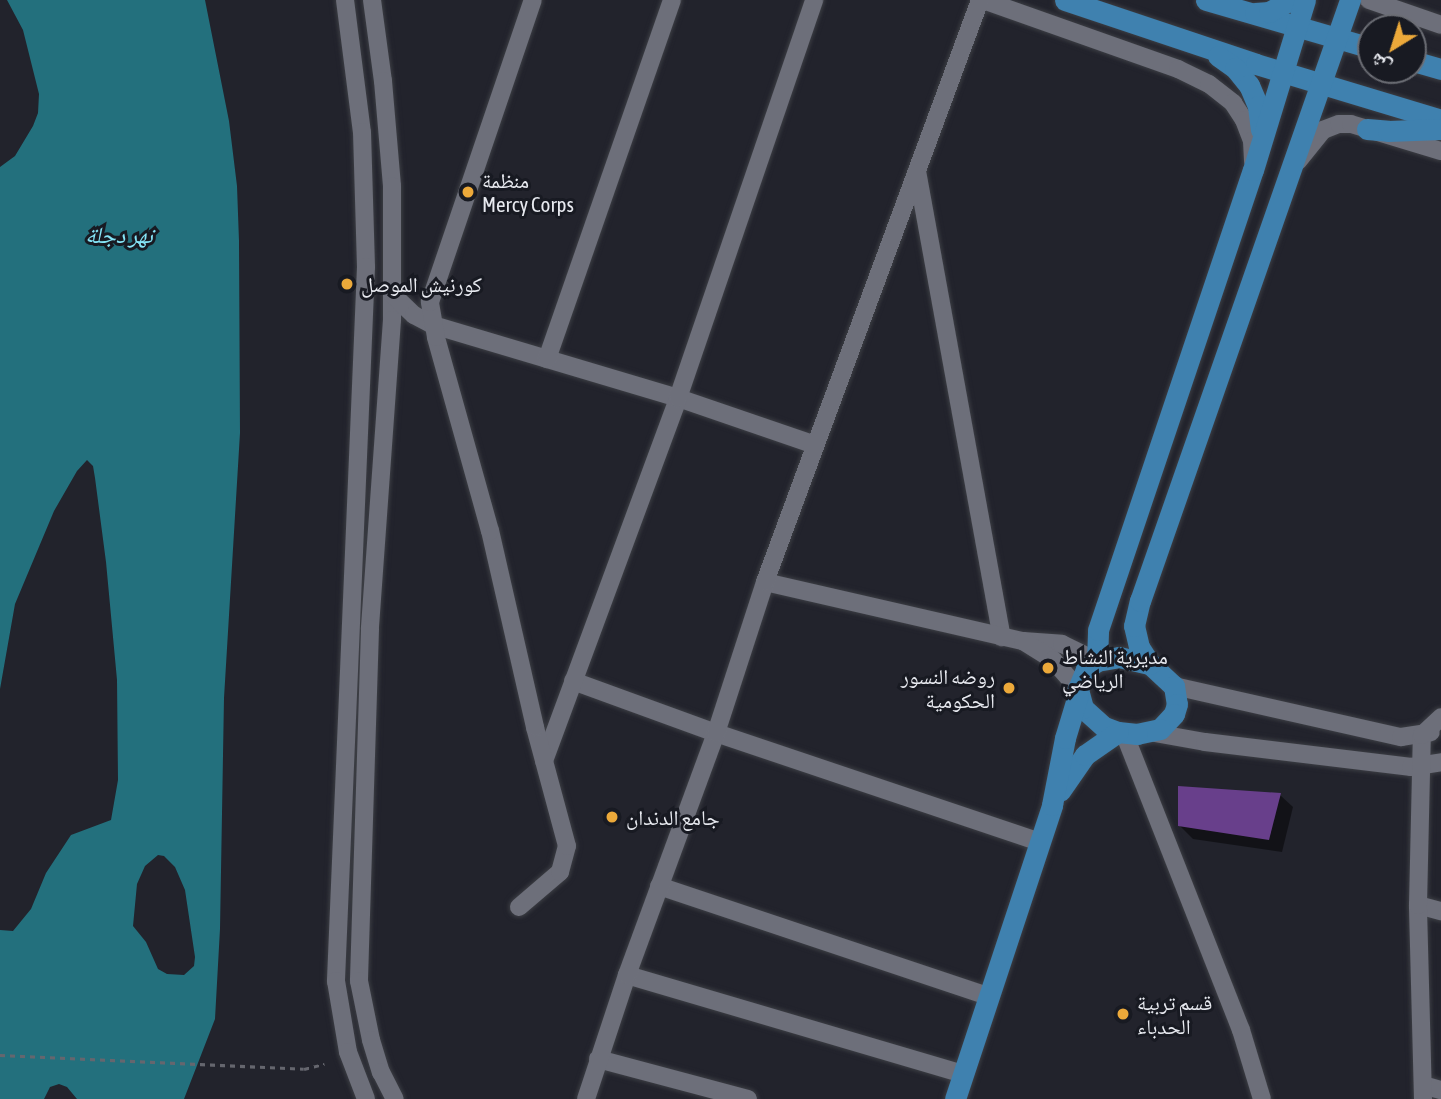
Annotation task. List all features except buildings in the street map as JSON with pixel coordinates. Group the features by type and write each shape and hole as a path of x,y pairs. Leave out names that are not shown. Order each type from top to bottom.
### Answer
{"main road":[{"path":"1065,0 1283,73 1441,120"},
{"path":"1206,0 1357,44"},
{"path":"1244,11 1269,12 1292,0"},
{"path":"1097,661 1098,630 1251,174 1305,0"},
{"path":"1078,692 1083,708 1093,718 1121,733 1149,733 1168,723 1174,714 1177,704 1174,686 1150,664 1139,647 1134,626 1140,601 1353,0"},
{"path":"1194,44 1235,68 1249,85 1258,106 1262,127 1259,148"},
{"path":"1367,129 1441,129"},
{"path":"956,1099 1052,805 1065,738 1086,669 1097,661 1119,657 1150,664"},
{"path":"1052,805 1086,755 1121,733"}],"street":[{"path":"345,0 360,107 366,267 336,981 348,1052 366,1099"},
{"path":"372,0 383,81 392,186 392,294 370,629 359,981 371,1041 381,1072 394,1099"},
{"path":"519,907 551,883 565,859 564,832 544,761 490,531 433,325 430,302 533,0"},
{"path":"547,359 672,0"},
{"path":"544,761 678,398 814,0"},
{"path":"586,1099 627,975 716,733 765,582 981,0 1168,66 1209,84 1233,103 1244,120 1252,141 1251,174"},
{"path":"1369,0 1441,26"},
{"path":"1294,167 1314,139 1330,126 1351,124 1441,151"},
{"path":"917,171 1002,637"},
{"path":"392,294 414,315 433,325 678,398 815,445"},
{"path":"389,346 403,331 412,327 433,325"},
{"path":"765,582 1002,637 1062,644 1097,661"},
{"path":"1023,641 1052,660 1078,692"},
{"path":"573,681 716,733 1039,842"},
{"path":"1174,686 1401,737 1422,735 1441,729"},
{"path":"1441,717 1422,735 1418,905 1423,1092 1441,1090"},
{"path":"1121,733 1226,989 1262,1099"},
{"path":"1149,733 1205,742 1421,766 1441,762"},
{"path":"659,886 990,997"},
{"path":"1418,905 1441,911"},
{"path":"627,975 963,1074"},
{"path":"598,1059 748,1099"}],"path":[{"path":"0,1055 304,1069 324,1064"}],"water":[{"name":"نهر دجلة","path":"7,0 205,0 229,121 237,186 239,241 240,433 224,698 220,929 215,1019 184,1099 77,1099 67,1087 59,1084 50,1087 44,1099 0,1099 0,930 13,931 31,909 46,873 71,835 111,820 118,780 117,680 106,562 93,466 87,460 77,471 54,511 15,604 0,689 0,167 15,156 33,126 38,113 39,94 23,30","holes":["158,855 164,856 175,867 185,890 195,957 194,966 184,975 167,974 158,969 146,942 133,926 137,884 145,866"]}],"place":[{"name":"منظمة Mercy Corps","path":"468,192"},
{"name":"كورنيش الموصل","path":"347,284"},
{"name":"مديرية النشاط الرياضي","path":"1048,668"},
{"name":"روضه النسور الحكومية","path":"1009,688"},
{"name":"جامع الدندان","path":"612,817"},
{"name":"قسم تربية الحدباء","path":"1123,1014"}]}
